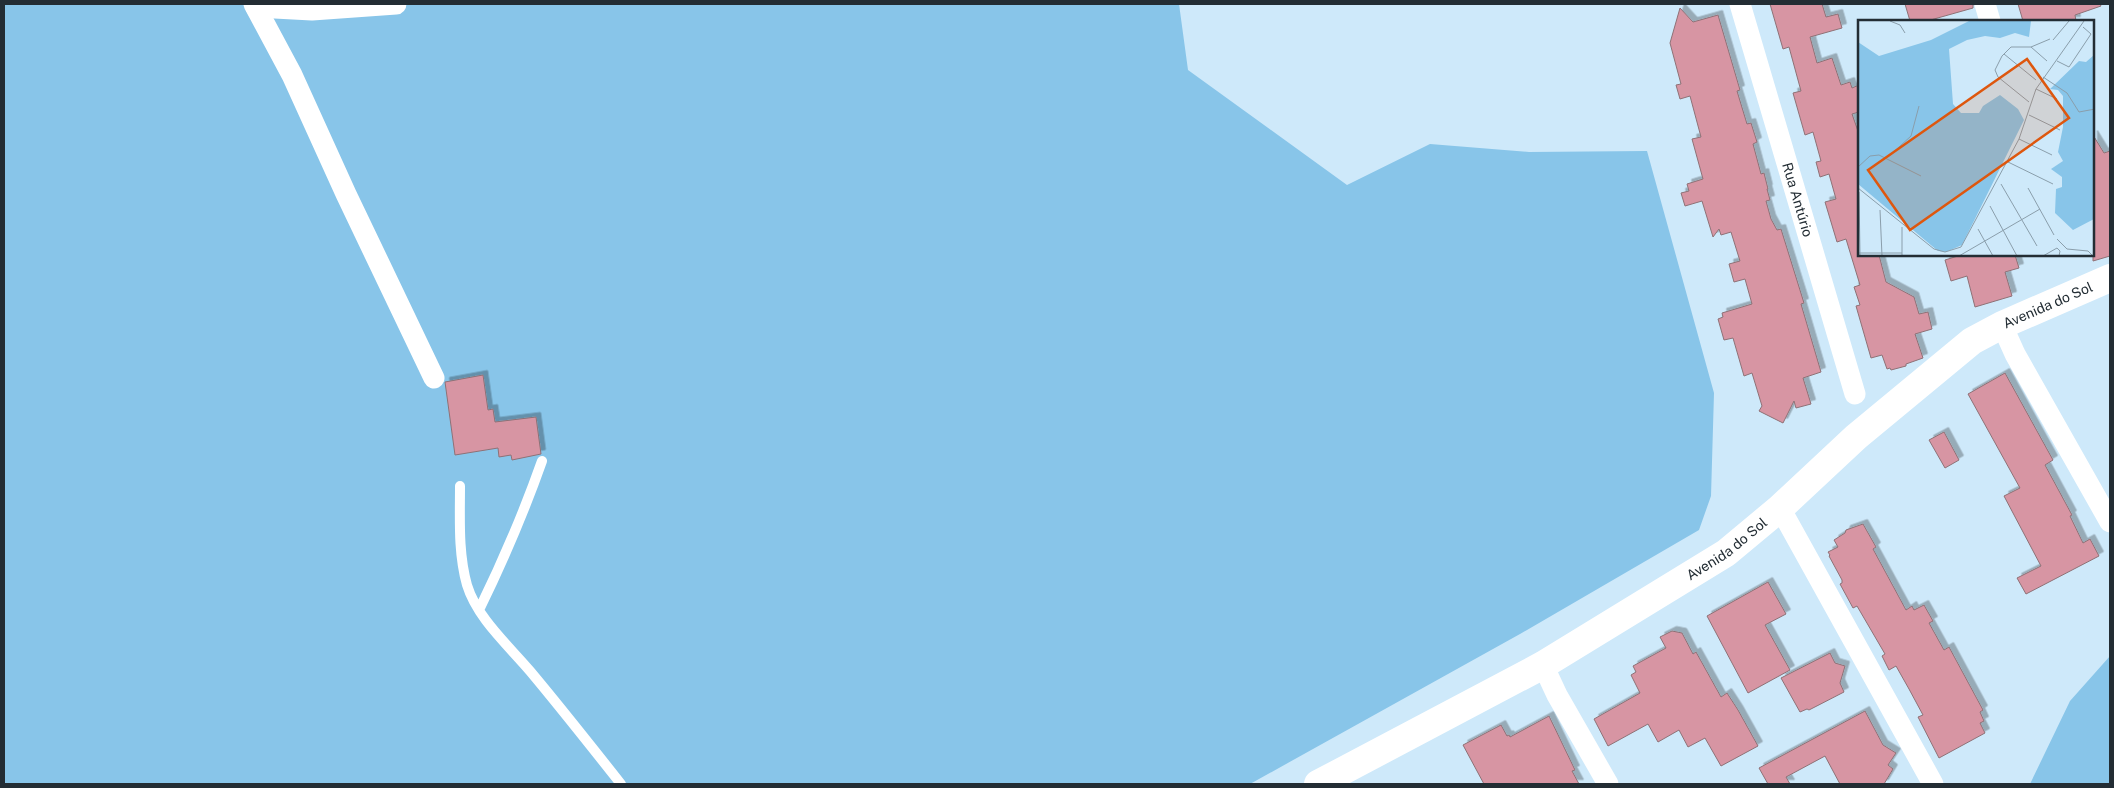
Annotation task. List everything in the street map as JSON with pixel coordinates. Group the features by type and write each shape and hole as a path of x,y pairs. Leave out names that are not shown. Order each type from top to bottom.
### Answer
{"street":[{"path":"255,5 312,10 396,4"},
{"name":"Rua Antúrio","path":"1740,4 1856,394"},
{"path":"1985,4 1990,20"},
{"path":"255,5 292,75 346,194 434,378"},
{"name":"Avenida do Sol","path":"1318,784 1543,665 1726,553 1780,508 1856,437 1915,386 1972,341 2002,325 2110,278"},
{"path":"2002,325 2015,354 2110,522"},
{"path":"1780,508 1933,784"},
{"path":"1543,665 1557,695 1608,784"}],"lane":[{"path":"479,610 503,562 524,512 542,460"},
{"path":"460,486 460,537 463,565 468,586 479,610 621,784"}],"shaded area":[{"path":"4,4 1179,4 1188,70 1347,185 1430,144 1529,152 1647,151 1714,393 1711,496 1699,530 1520,634 1250,784 4,784"},
{"path":"2110,656 2110,784 2030,784 2070,701"}],"building":[{"path":"1770,4 1822,4 1826,17 1838,14 1842,28 1810,37 1817,63 1832,58 1841,85 1850,82 1852,88 1858,85 1858,112 1852,114 1858,131 1858,256 1879,256 1886,282 1914,297 1919,314 1928,312 1932,329 1915,334 1923,358 1906,364 1906,366 1891,370 1890,368 1887,369 1882,355 1871,358 1856,306 1860,305 1854,287 1860,285 1846,239 1837,242 1825,202 1836,199 1829,174 1820,177 1816,162 1821,161 1813,132 1805,135 1793,93 1801,91 1789,47 1783,49"},
{"path":"1905,4 1973,4 1973,8 1931,20 1910,20"},
{"path":"2018,4 2100,4 2101,6 2075,15 2076,20 2023,20"},
{"path":"1680,8 1693,22 1718,15 1740,90 1737,91 1747,124 1751,123 1757,142 1753,144 1761,174 1764,173 1768,189 1770,200 1766,201 1771,219 1777,230 1781,229 1804,303 1801,304 1821,372 1803,378 1811,404 1796,408 1794,401 1783,423 1759,411 1762,406 1752,373 1744,376 1733,338 1724,340 1718,319 1723,317 1722,313 1752,304 1745,279 1734,282 1729,264 1740,261 1731,232 1721,235 1719,229 1713,237 1702,201 1685,206 1681,193 1689,191 1687,184 1703,179 1692,139 1701,137 1690,96 1680,99 1676,85 1681,84 1670,43"},
{"path":"2094,137 2104,153 2110,151 2110,256 2093,261"},
{"path":"1958,256 2015,256 2019,268 2005,272 2012,296 1975,307 1967,276 1951,281 1945,260"},
{"path":"2005,373 2053,460 2045,465 2072,515 2070,516 2083,543 2090,539 2099,556 2026,594 2017,578 2041,566 2004,496 2020,488 1968,394"},
{"path":"483,375 488,410 493,409 495,422 536,417 541,454 512,460 511,455 499,457 498,448 455,455 445,382"},
{"path":"1944,432 1959,460 1945,468 1929,440"},
{"path":"1863,524 1876,547 1873,549 1906,610 1912,606 1914,610 1924,605 1933,621 1929,623 1944,650 1949,647 1983,710 1980,712 1984,721 1980,723 1985,733 1939,758 1918,717 1923,715 1909,689 1896,666 1889,670 1882,656 1885,654 1857,606 1853,608 1840,584 1842,580 1829,556 1828,552 1838,547 1834,540 1845,533 1846,530"},
{"path":"1768,582 1786,614 1765,625 1790,670 1748,693 1707,616"},
{"path":"1672,631 1682,633 1693,654 1696,652 1721,697 1727,693 1758,746 1721,766 1705,738 1688,747 1679,730 1658,742 1648,724 1608,746 1594,719 1640,693 1631,675 1636,672 1633,666 1666,648 1660,637"},
{"path":"1830,653 1835,663 1845,666 1840,683 1844,692 1809,710 1800,712 1781,678"},
{"path":"1865,711 1883,745 1896,753 1888,765 1893,769 1884,784 1840,784 1825,756 1786,777 1790,784 1768,784 1759,768"},
{"path":"1549,716 1575,770 1572,771 1579,784 1484,784 1463,745 1501,725 1507,736 1509,735 1510,737"}]}
